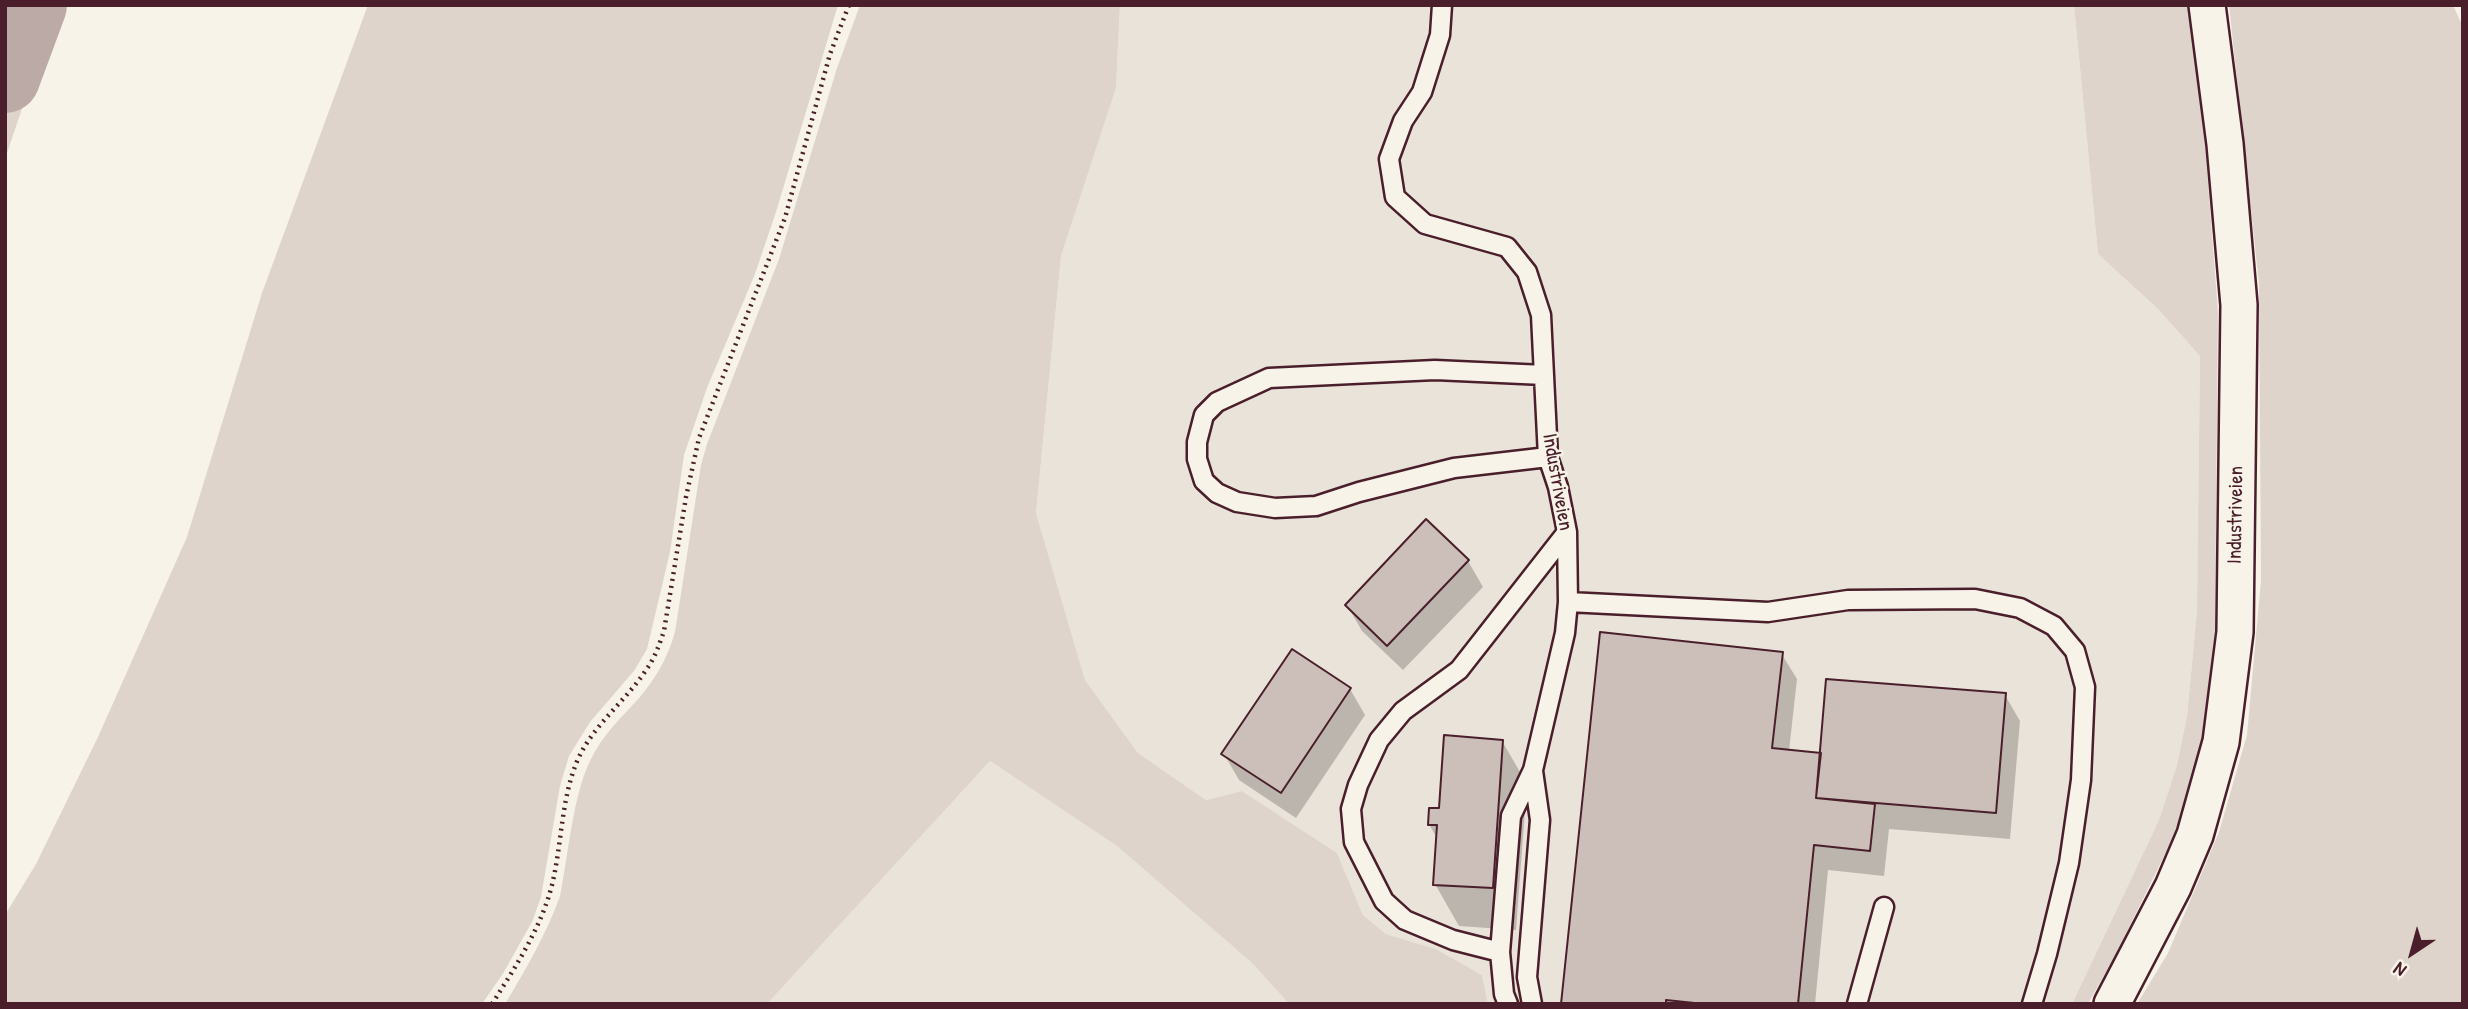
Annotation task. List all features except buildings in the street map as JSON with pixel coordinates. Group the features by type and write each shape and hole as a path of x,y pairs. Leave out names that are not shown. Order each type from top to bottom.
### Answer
{"street":[{"name":"Industriveien","path":"2112,1004 2173,887 2195,835 2221,742 2235,632 2239,305 2225,144 2207,5"}],"lane":[{"name":"Industriveien","path":"1442,5 1440,35 1422,92 1403,121 1389,159 1395,197 1425,224 1507,247 1527,272 1541,315 1548,457 1558,487 1567,532 1568,602 1565,633 1533,770 1511,816 1500,952 1504,994 1508,1004"},
{"path":"1544,375 1436,370 1269,378 1217,402 1204,415 1196,459 1204,481 1217,493 1237,502 1275,508 1317,506 1359,492 1454,468 1548,457"},
{"path":"1500,952 1453,940 1405,920 1384,901 1354,842 1351,809 1358,785 1379,740 1403,711 1459,670 1567,532"},
{"path":"1568,602 1768,612 1848,600 1975,598 2020,608 2054,626 2075,651 2085,687 2081,780 2069,863 2048,954 2032,1004"},
{"path":"1532,1004 1527,977 1540,820 1533,770"},
{"path":"1857,1004 1884,907"}],"path":[{"path":"492,1004 527,947 544,910 578,760 597,728 645,672 657,651 664,631 686,497 699,438 785,218 830,54 849,5"}],"shaded area":[{"path":"5,5 57,5 5,159"},
{"path":"368,5 838,5 755,274 707,388 684,455 670,552 647,649 634,671 590,722 569,756 560,786 541,897 533,920 504,972 482,1004 5,1004 5,915 36,864 98,737 187,537 262,293"},
{"path":"860,5 1120,5 1116,88 1061,256 1036,513 1085,680 1138,753 1206,800 1242,791 1337,853 1363,915 1386,934 1436,949 1482,975 1488,1004 1289,1004 1252,963 1117,846 990,761 767,1004 505,1004 542,938 560,896 575,808 590,761 606,735 651,683 672,641 701,465 707,444 779,259 837,68"},
{"path":"1120,5 2074,5 2098,254 2157,308 2200,356 2197,611 2187,716 2177,765 2159,820 2072,1004 1488,1004 1482,975 1436,949 1386,934 1363,915 1337,853 1242,791 1206,800 1138,753 1085,680 1036,513 1061,256 1116,88"},
{"path":"2074,5 2189,5 2202,105 2218,312 2215,628 2203,733 2189,795 2169,846 2088,1004 2072,1004 2159,820 2177,765 2187,716 2197,611 2200,356 2157,308 2098,254"},
{"path":"2229,5 2453,5 2463,27 2463,1004 2137,1004 2168,953 2219,832 2247,735 2261,580 2259,284"},
{"path":"990,761 1117,846 1252,963 1289,1004 767,1004"}],"waterway":[{"path":"5,78 32,5"}]}
